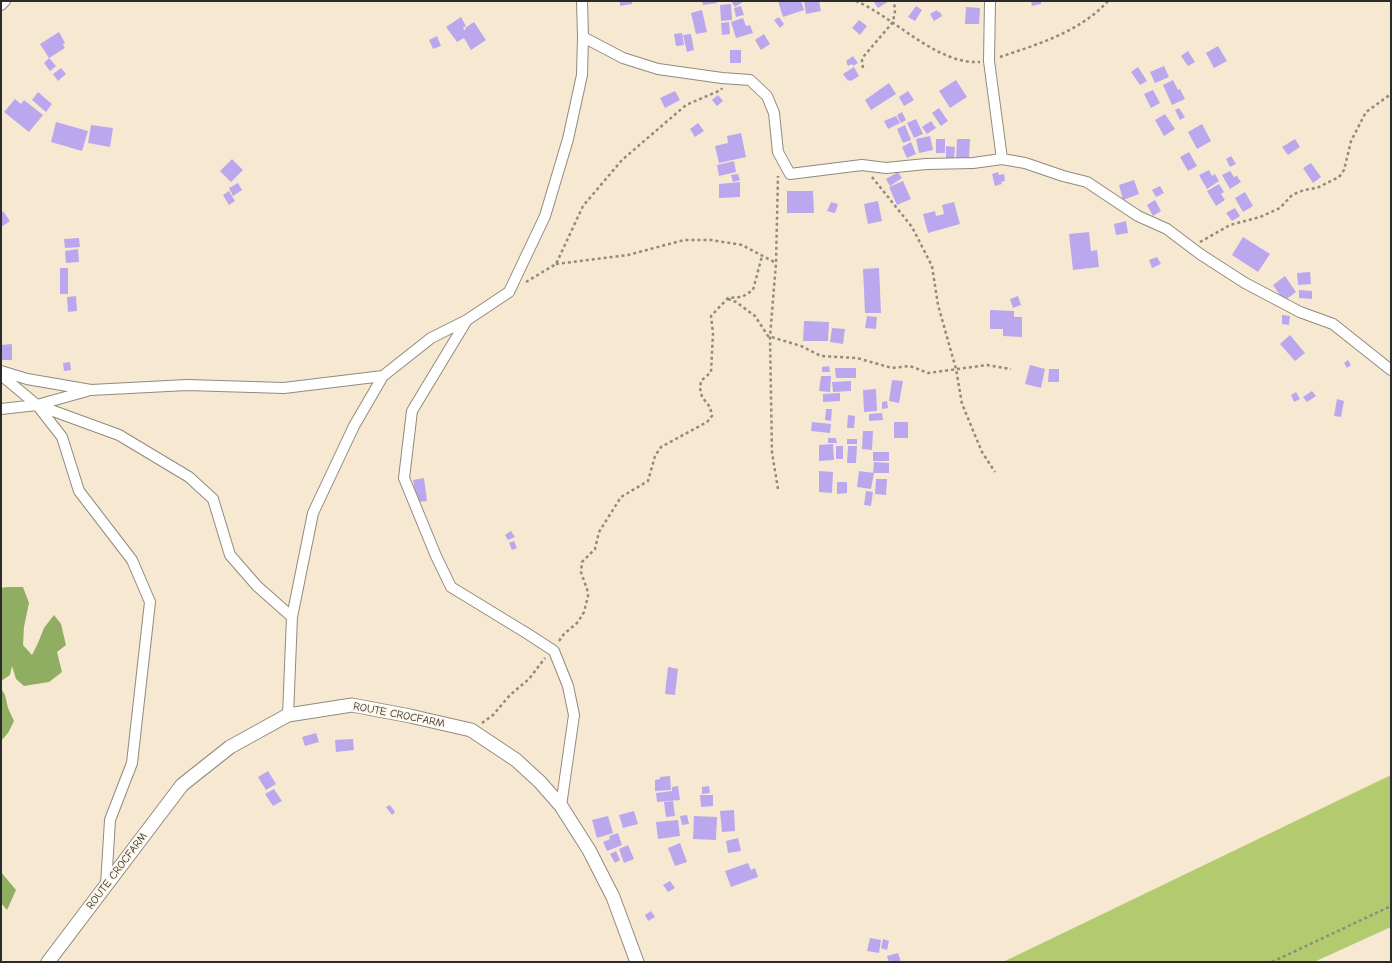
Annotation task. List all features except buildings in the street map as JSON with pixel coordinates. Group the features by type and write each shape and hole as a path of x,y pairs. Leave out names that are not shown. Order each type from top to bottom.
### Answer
{"street":[{"path":"1,5 5,1"},
{"path":"288,715 292,617 313,513 354,426 383,376 431,338 467,320 509,292 545,216 568,139 582,74 582,1"},
{"path":"990,1 989,61 1002,159"},
{"path":"583,37 623,58 658,70 750,80 767,96 774,113 778,152 790,174 862,165 886,168 926,164 973,163 1002,159 1025,163 1063,176 1087,182 1138,216 1167,229 1200,254 1245,283 1300,312 1332,324 1391,370"},
{"path":"467,320 412,411 404,478 436,556 452,587 554,651 568,686 574,715 561,806"},
{"path":"1,371 27,379 91,390"},
{"path":"1,375 37,405 62,437 79,491 132,560 150,602 132,763 110,820 106,885"},
{"path":"1,409 37,405 91,390 188,385 284,388 383,376"},
{"path":"37,405 119,434 189,477 213,499 230,555 257,586 292,617"},
{"name":"ROUTE CROCFARM","path":"48,962 182,786 230,747 288,715 352,704 470,730 516,760 540,782 561,806 589,850 613,897 637,962"}],"path":[{"path":"863,68 862,60 864,56 893,22 895,11 894,1"},
{"path":"556,264 583,206 622,160 686,105 721,90 724,85 722,78"},
{"path":"1200,254 1200,242 1203,239 1230,226 1260,217 1280,208 1292,195 1304,190 1317,188 1340,177 1344,170 1351,141 1366,112 1391,94"},
{"path":"862,165 884,190 912,227 932,266 938,305 956,369 962,404 982,452 996,472"},
{"path":"778,176 776,263 770,337 772,453 778,489"},
{"path":"509,292 556,264 628,255 684,240 711,240 742,245 776,263"},
{"path":"470,730 493,715 510,695 529,679 542,660 554,651 564,634 578,622 584,612 588,596 581,572 582,562 594,549 600,532 621,497 648,481 655,456 661,447 707,422 712,416 710,406 702,397 700,388 701,381 711,372 714,333 711,316 728,298 742,296 753,290 762,256"},
{"path":"728,298 755,316 766,334 770,337 801,346 821,356 858,358 892,368 910,366 928,373 987,365 1011,369"},
{"path":"1272,962 1391,906"}],"green space":[{"path":"23,587 29,603 24,627 23,645 32,655 44,628 54,615 61,624 66,645 57,652 62,672 49,682 24,686 16,679 12,666 10,675 1,681 1,588"},
{"path":"1,688 14,721 8,733 1,741"},
{"path":"1391,775 1391,927 1314,962 1003,962"},
{"path":"1,872 16,890 7,910 1,903"}]}
